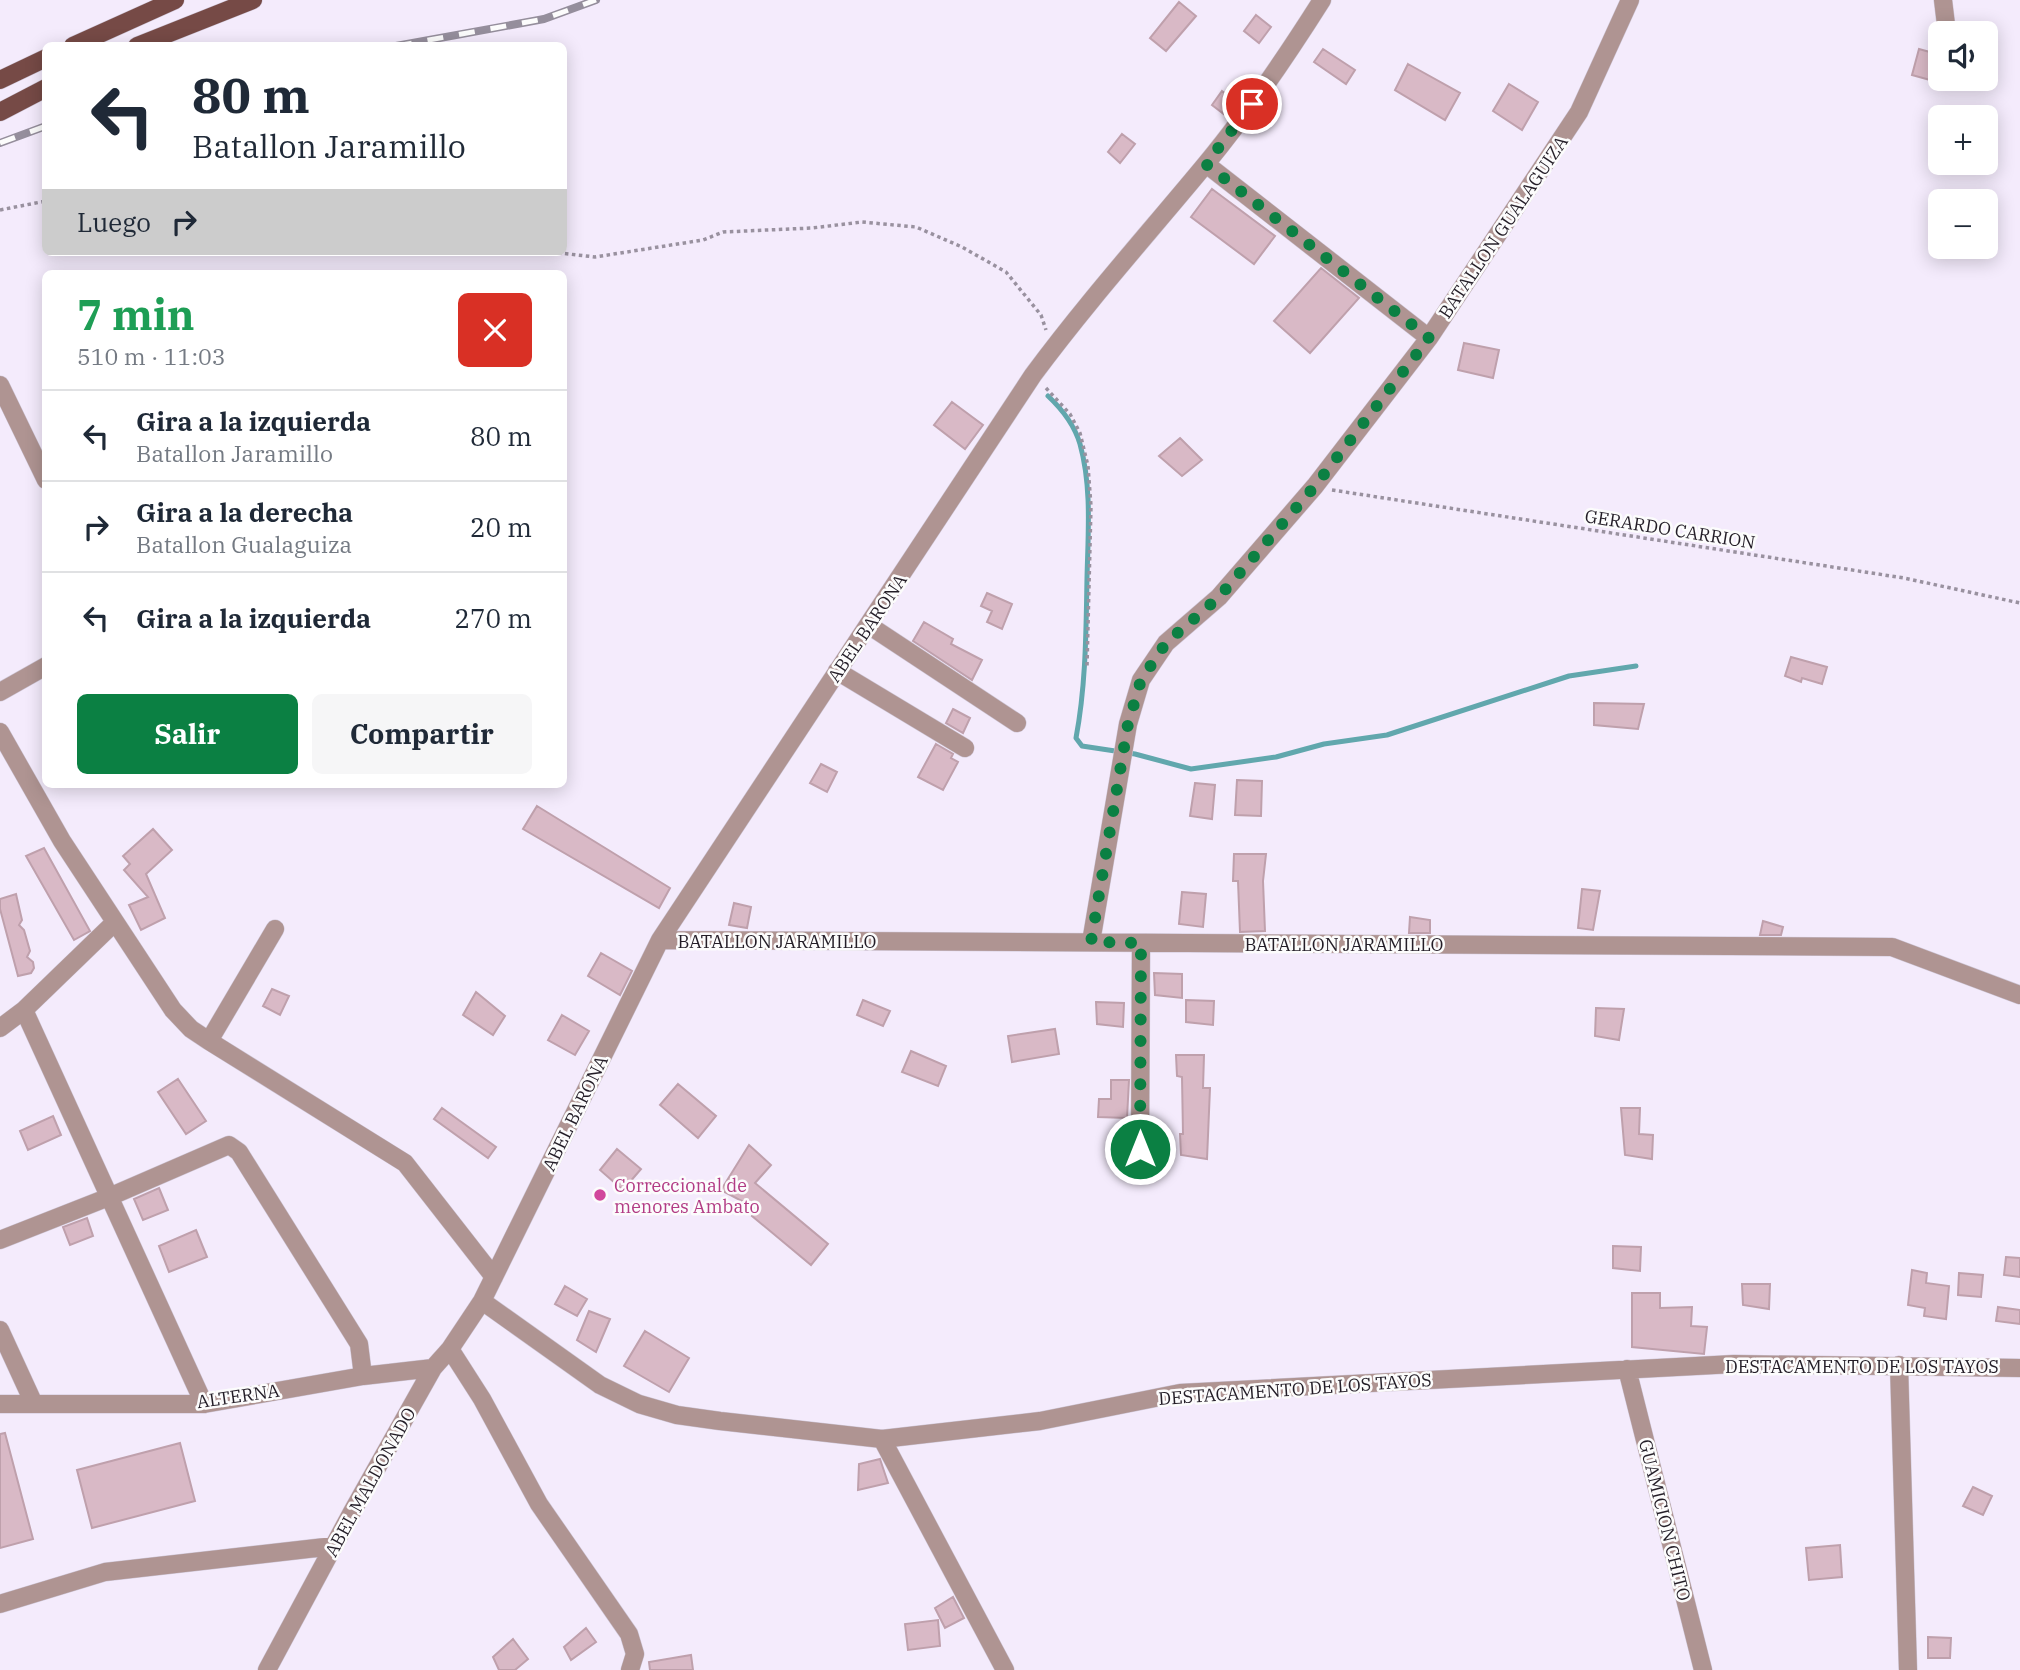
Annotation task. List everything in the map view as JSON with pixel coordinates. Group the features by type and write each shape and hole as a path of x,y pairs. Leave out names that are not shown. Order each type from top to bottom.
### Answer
{"main road":[{"path":"81,42 175,0"},
{"path":"147,42 253,0"},
{"path":"0,80 42,60"},
{"path":"0,112 42,90"}],"street":[{"name":"ABEL BARONA","path":"482,1301 660,940 1033,376 1098,289 1206,164 1282,64 1322,0"},
{"name":"BATALLON GUALAGUIZA","path":"1091,942 1128,724 1141,680 1166,643 1219,597 1315,486 1429,338 1579,112 1630,0"},
{"path":"1943,0 1946,21"},
{"path":"1206,164 1429,338"},
{"path":"0,385 42,472"},
{"path":"870,626 1017,723"},
{"path":"0,692 42,668"},
{"path":"837,671 965,748"},
{"path":"0,732 62,841 173,1010 191,1029 209,1041 405,1163 494,1277"},
{"path":"0,1028 24,1010 114,923"},
{"path":"209,1041 275,929"},
{"name":"BATALLON JARAMILLO","path":"660,940 1892,947 2020,995"},
{"path":"1140,1149 1141,943"},
{"path":"24,1010 204,1404"},
{"path":"0,1240 229,1145 239,1152 359,1344 363,1376"},
{"name":"ABEL MALDONADO","path":"267,1670 433,1368 450,1349 482,1301"},
{"name":"DESTACAMENTO DE LOS TAYOS","path":"482,1301 600,1385 639,1404 677,1415 882,1439 1040,1421 1180,1393 1734,1364 2020,1367"},
{"path":"0,1330 34,1404"},
{"path":"450,1349 482,1399 539,1504 629,1634 635,1654 630,1670"},
{"path":"1899,1365 1908,1670"},
{"name":"ALTERNA","path":"0,1404 204,1404 363,1376 433,1368"},
{"name":"GUAMICION CHITO","path":"1627,1369 1703,1670"},
{"path":"882,1439 1005,1670"},
{"path":"0,1604 105,1572 334,1546"}],"path":[{"path":"0,210 42,202"},
{"path":"567,254 595,257 704,240 723,232 812,228 862,222 916,227 962,247 1006,272 1041,315 1051,341"},
{"path":"1033,376 1070,414 1080,433 1088,466 1091,506 1087,667"},
{"name":"GERARDO CARRION","path":"1315,486 1904,578 2020,603"}],"building":[{"path":"1179,2 1196,16 1166,51 1150,38"},
{"path":"1256,15 1271,27 1259,43 1244,31"},
{"path":"1323,49 1355,70 1346,84 1314,62"},
{"path":"1919,49 1928,52 1928,79 1912,75"},
{"path":"1408,64 1460,93 1445,120 1395,90"},
{"path":"1509,84 1538,102 1522,130 1493,111"},
{"path":"1222,91 1235,100 1225,115 1212,105"},
{"path":"1122,134 1135,144 1120,163 1108,152"},
{"path":"1212,189 1275,236 1254,264 1191,217"},
{"path":"1321,268 1359,298 1310,353 1274,321"},
{"path":"1464,343 1499,350 1493,378 1458,370"},
{"path":"952,402 983,425 965,449 934,425"},
{"path":"1180,438 1202,460 1182,476 1159,456"},
{"path":"987,593 1012,604 1002,629 987,622 992,611 981,606"},
{"path":"924,622 953,639 951,644 982,660 972,680 913,641"},
{"path":"1791,657 1827,667 1822,684 1802,678 1801,682 1785,676"},
{"path":"1594,703 1644,704 1638,729 1594,725"},
{"path":"953,709 970,718 963,733 946,723"},
{"path":"936,744 953,754 951,758 958,762 943,790 918,777"},
{"path":"821,764 837,772 827,792 810,783"},
{"path":"1237,780 1262,781 1261,816 1235,815"},
{"path":"1195,783 1215,785 1212,819 1190,816"},
{"path":"537,806 670,888 659,908 523,829"},
{"path":"153,829 172,850 146,874 165,918 141,930 129,905 148,897 124,870 130,864 123,856"},
{"path":"44,848 90,931 74,940 26,856"},
{"path":"1234,854 1266,854 1263,881 1265,931 1240,932 1238,881 1233,881"},
{"path":"1582,889 1600,891 1593,930 1578,928"},
{"path":"1182,892 1206,894 1203,927 1179,924"},
{"path":"16,894 22,920 19,925 24,930 30,951 27,957 33,962 34,968 31,973 18,976 0,909 0,899"},
{"path":"734,903 751,907 747,928 729,925"},
{"path":"1410,917 1430,920 1430,933 1409,933"},
{"path":"1763,921 1783,927 1781,935 1760,935"},
{"path":"601,953 632,971 620,995 588,976"},
{"path":"1154,973 1182,974 1182,998 1155,995"},
{"path":"272,989 289,996 280,1015 263,1006"},
{"path":"476,992 505,1016 493,1035 463,1015"},
{"path":"863,1000 890,1011 883,1026 857,1015"},
{"path":"1186,1000 1214,1001 1213,1025 1186,1022"},
{"path":"1096,1002 1124,1003 1123,1027 1097,1024"},
{"path":"1596,1008 1624,1009 1619,1040 1595,1036"},
{"path":"562,1015 589,1031 575,1055 548,1040"},
{"path":"1055,1029 1059,1054 1012,1062 1008,1036"},
{"path":"911,1051 946,1066 938,1086 902,1072"},
{"path":"1176,1055 1204,1055 1203,1088 1210,1088 1207,1159 1181,1155 1182,1077 1177,1076"},
{"path":"178,1079 206,1121 186,1134 158,1092"},
{"path":"1111,1080 1129,1080 1127,1118 1098,1117 1099,1099 1111,1099"},
{"path":"678,1084 716,1116 698,1138 660,1105"},
{"path":"442,1108 496,1147 488,1158 434,1119"},
{"path":"1621,1108 1640,1108 1639,1134 1653,1135 1652,1159 1625,1155"},
{"path":"53,1116 61,1135 28,1150 20,1131"},
{"path":"749,1145 771,1165 755,1183 828,1244 811,1265 752,1216 757,1209 721,1190"},
{"path":"617,1149 641,1169 623,1190 600,1170"},
{"path":"159,1188 168,1210 143,1220 134,1199"},
{"path":"87,1218 93,1236 70,1245 63,1227"},
{"path":"196,1230 207,1257 169,1272 159,1246"},
{"path":"1613,1246 1641,1247 1640,1271 1613,1268"},
{"path":"2006,1257 2020,1258 2020,1277 2004,1275"},
{"path":"1912,1270 1927,1273 1926,1283 1949,1286 1946,1319 1924,1316 1925,1308 1908,1305"},
{"path":"1959,1273 1983,1275 1981,1297 1958,1295"},
{"path":"1742,1284 1770,1284 1769,1309 1743,1305"},
{"path":"565,1286 587,1299 577,1316 555,1304"},
{"path":"1632,1293 1660,1293 1660,1308 1692,1307 1691,1326 1707,1327 1704,1354 1632,1347"},
{"path":"1998,1307 2020,1310 2020,1324 1996,1321"},
{"path":"589,1311 610,1319 596,1352 577,1340"},
{"path":"645,1331 689,1358 669,1392 624,1366"},
{"path":"5,1433 33,1539 0,1548 0,1434"},
{"path":"180,1443 195,1501 92,1528 77,1470"},
{"path":"880,1459 888,1483 858,1490 859,1464"},
{"path":"1973,1487 1992,1496 1983,1515 1963,1506"},
{"path":"1840,1545 1842,1577 1809,1580 1806,1548"},
{"path":"953,1597 964,1618 945,1628 935,1608"},
{"path":"938,1620 940,1646 908,1650 905,1624"},
{"path":"586,1628 596,1642 571,1660 564,1647"},
{"path":"1928,1637 1951,1638 1950,1658 1928,1658"},
{"path":"513,1639 528,1659 515,1670 499,1670 493,1657"},
{"path":"691,1655 693,1670 650,1670 649,1662"}],"waterway":[{"path":"1048,396 1075,430 1084,460 1088,494 1086,638 1076,738 1082,746 1135,754 1191,769 1276,757 1324,744 1387,735 1569,676 1636,666"}],"railway":[{"path":"418,42 544,19 596,0"},
{"path":"0,143 42,127"}],"place":[{"name":"Correccional de menores Ambato","path":"600,1195"}],"route":[{"path":"1140,1149 1141,943 1091,942 1128,724 1141,680 1166,643 1219,597 1315,486 1429,338 1206,164 1252,104"}]}
